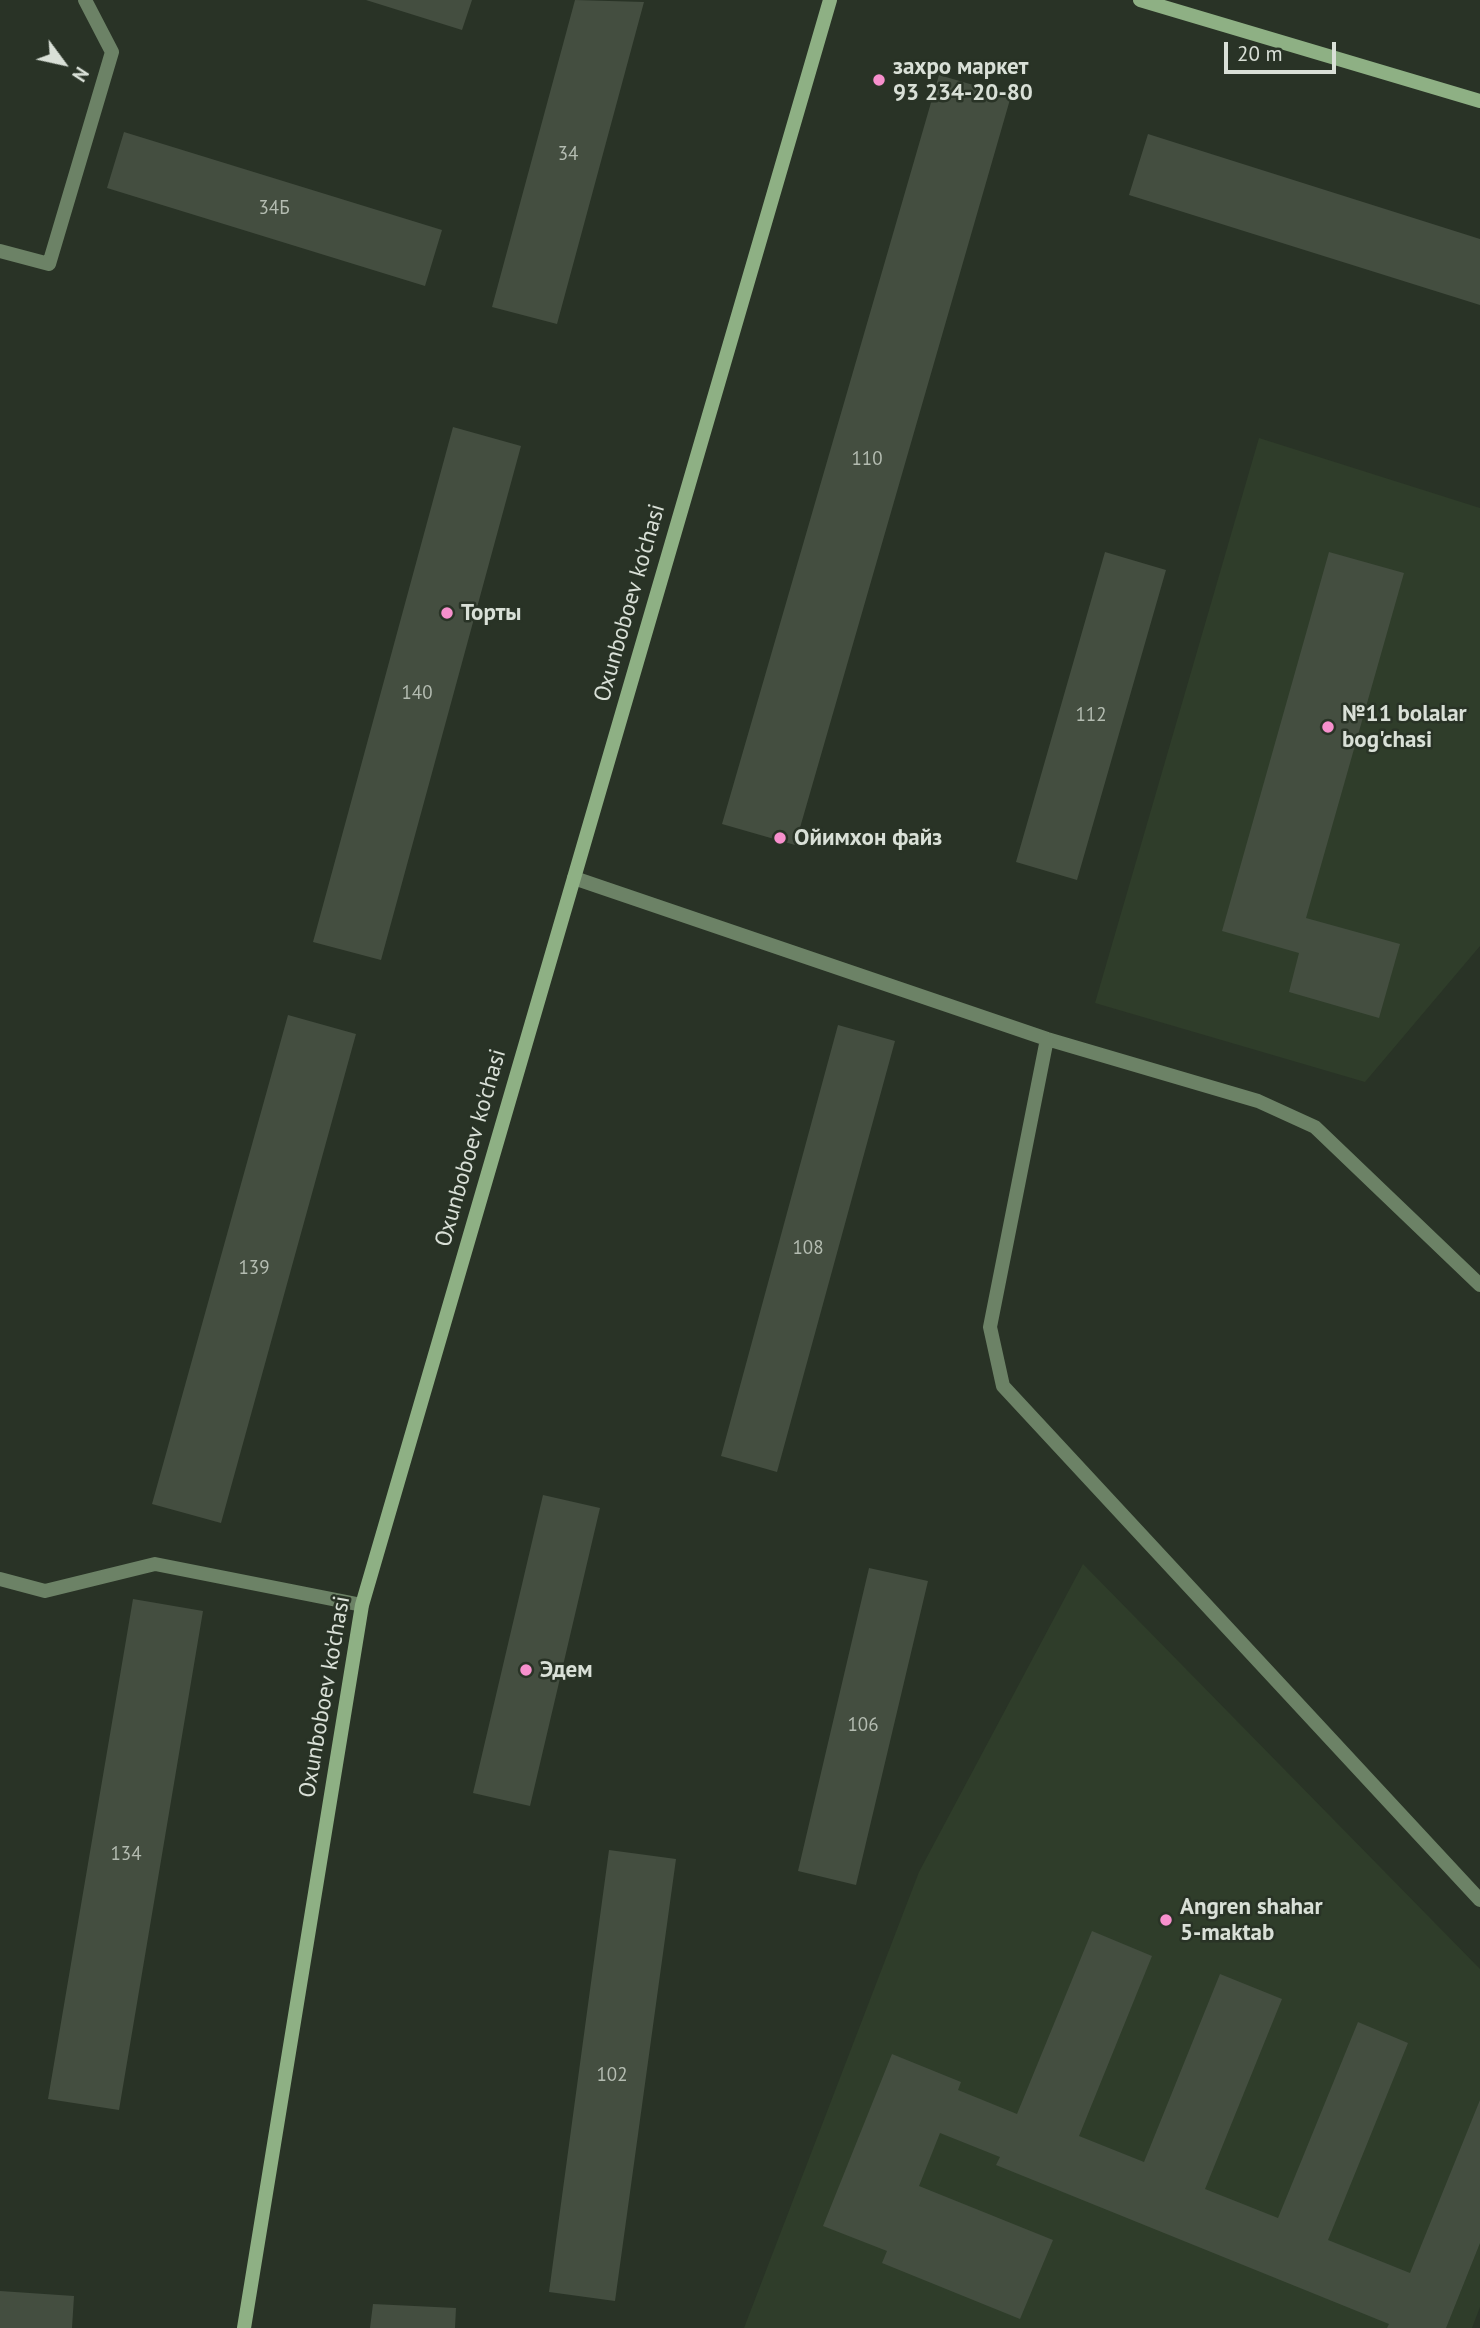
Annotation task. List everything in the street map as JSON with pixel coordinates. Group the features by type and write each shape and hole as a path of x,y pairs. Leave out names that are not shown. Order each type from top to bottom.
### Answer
{"main road":[{"name":"Oxunboboev ko'chasi","path":"244,2328 362,1605 830,0"},
{"path":"1140,0 1480,101"}],"street":[{"path":"0,251 49,264 112,52 85,0"},
{"path":"574,878 1047,1039 1258,1101 1315,1127 1480,1285"},
{"path":"1047,1039 990,1328 1003,1386 1480,1900"},
{"path":"0,1579 45,1591 155,1564 362,1605"}],"shaded area":[{"name":"№11 bolalar bog'chasi","path":"1259,438 1480,508 1480,946 1365,1082 1095,1003"},
{"name":"Angren shahar 5-maktab","path":"1083,1564 1480,1969 1480,2307 1472,2328 744,2328 919,1872"}],"building":[{"path":"366,0 472,0 462,30"},
{"path":"575,0 644,2 557,324 492,307"},
{"path":"939,75 1011,96 795,845 722,824"},
{"path":"124,132 442,230 425,286 107,188"},
{"path":"1148,134 1480,239 1480,305 1129,195"},
{"path":"453,427 521,446 381,960 313,942"},
{"path":"1105,552 1166,570 1077,880 1016,862"},
{"path":"1329,552 1404,573 1306,918 1400,944 1379,1018 1289,992 1299,953 1222,931"},
{"path":"288,1015 356,1034 221,1523 152,1504"},
{"path":"838,1025 895,1041 777,1472 721,1456"},
{"path":"543,1495 600,1508 530,1806 473,1793"},
{"path":"869,1568 928,1581 856,1885 798,1871"},
{"path":"133,1599 203,1611 119,2110 48,2099"},
{"path":"609,1850 676,1859 615,2301 549,2292"},
{"path":"1092,1931 1152,1956 1079,2136 1144,2162 1220,1974 1282,1999 1205,2189 1278,2218 1358,2022 1408,2043 1328,2240 1410,2273 1480,2100 1480,2243 1446,2328 1387,2328 1389,2324 996,2165 1000,2157 940,2133 919,2186 1053,2240 1020,2319 882,2263 887,2251 823,2226 892,2054 961,2082 958,2090 1017,2114"},
{"path":"0,2291 74,2296 72,2328 0,2328"},
{"path":"373,2304 456,2308 455,2328 370,2328"}],"place":[{"name":"захро маркет 93 234-20-80","path":"879,80"},
{"name":"Торты","path":"447,613"},
{"name":"№11 bolalar bog'chasi","path":"1328,727"},
{"name":"Ойимхон файз","path":"780,838"},
{"name":"Эдем","path":"526,1670"},
{"name":"Angren shahar 5-maktab","path":"1166,1920"}]}
